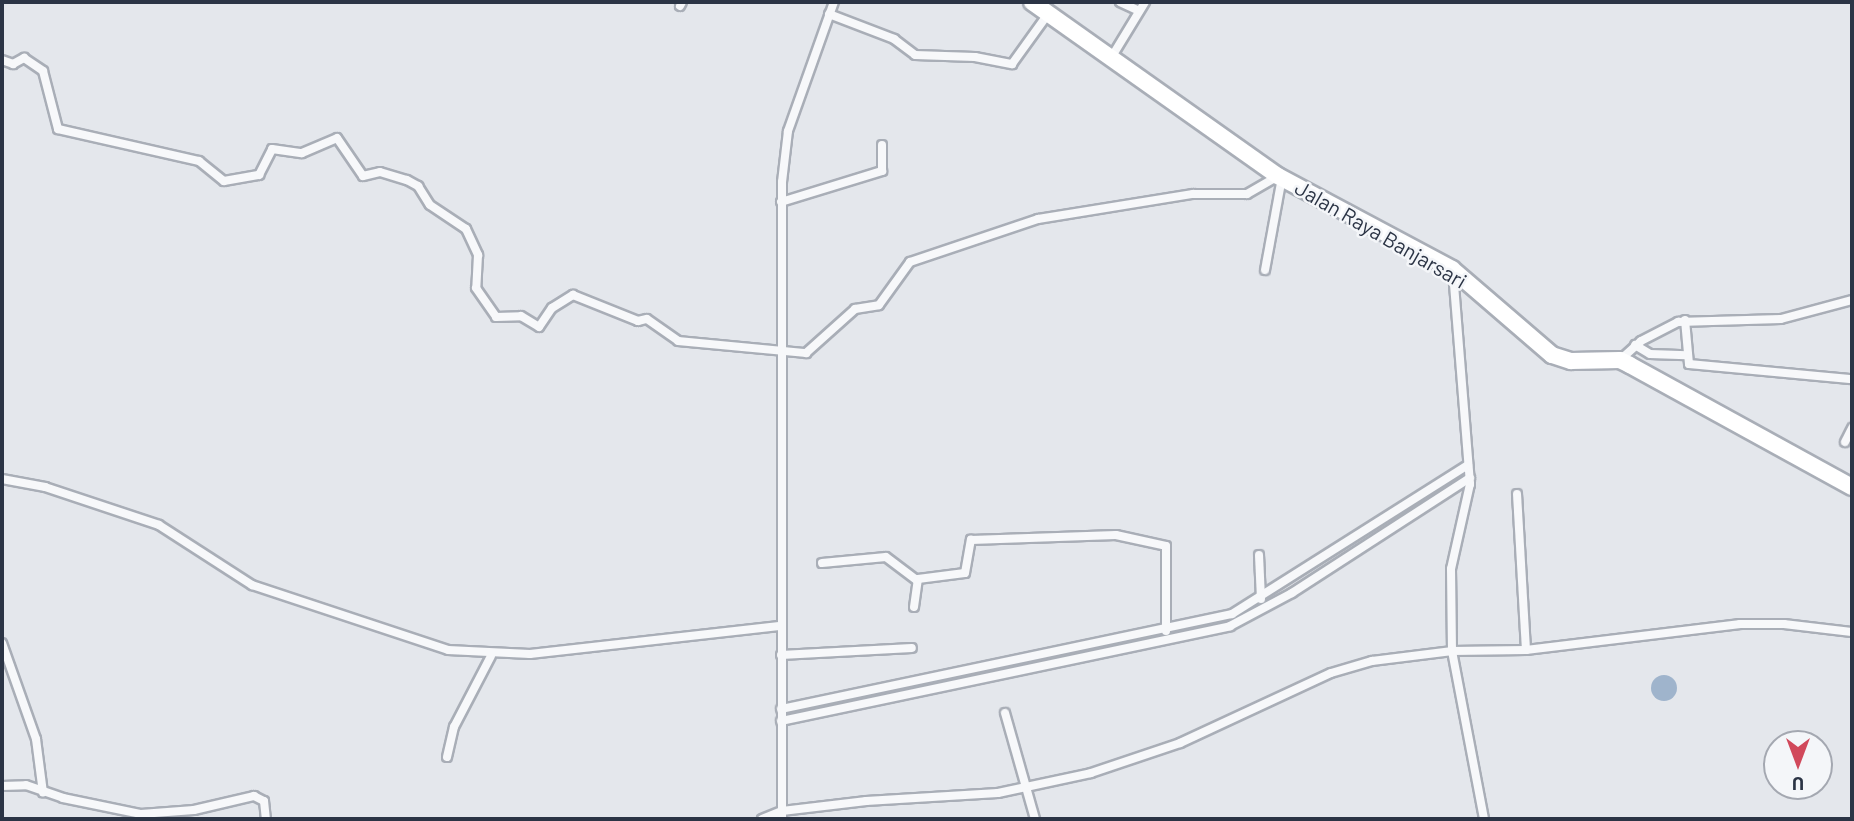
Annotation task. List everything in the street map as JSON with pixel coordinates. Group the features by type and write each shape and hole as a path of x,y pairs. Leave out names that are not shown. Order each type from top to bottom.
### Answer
{"highway":[{"name":"Jalan Raya Banjarsari","path":"1032,2 1109,60 1280,177 1452,269 1552,355 1571,361 1620,360 1852,487"}],"street":[{"path":"782,815 781,202 789,131 832,2"},
{"path":"1120,2 1139,11"},
{"path":"1109,60 1145,2"},
{"path":"829,14 892,38 915,55 975,57 1012,64 1048,14"},
{"path":"2,60 13,64 24,58 43,71 58,129 199,161 225,181 259,176 272,149 302,153 337,138 363,176 380,172 407,180 418,186 430,205 466,229 478,255 476,288 496,317 521,316 540,327 552,308 573,295 638,321 647,319 678,341 806,353 855,309 879,305 910,262 1038,219 1193,194 1247,194 1280,177"},
{"path":"781,202 882,171 882,145"},
{"path":"1265,270 1280,177"},
{"path":"1452,269 1469,472 1451,569 1452,651 1484,819"},
{"path":"1620,360 1635,345 1685,320 1781,319 1852,300"},
{"path":"1685,320 1688,358"},
{"path":"1635,345 1650,354 1852,379"},
{"path":"1845,442 1852,428"},
{"path":"781,721 887,693 1168,636 1252,610 1469,472"},
{"path":"1101,649 1168,636 1252,610 1261,599 1318,569 1469,472"},
{"path":"2,479 45,487 159,525 183,537 230,574 281,596 423,644 491,656 781,626"},
{"path":"1517,494 1526,650"},
{"path":"822,563 886,557 917,580 965,573 971,540 1061,535 1149,540 1164,544 1167,550 1168,636"},
{"path":"1259,555 1261,599"},
{"path":"914,607 917,580"},
{"path":"762,819 1024,788 1091,772 1180,743 1331,673 1372,661 1452,651 1526,650 1740,624 1784,624 1852,632"},
{"path":"3,646 36,739 43,793"},
{"path":"781,655 912,648"},
{"path":"447,757 454,727 491,656"},
{"path":"781,709 887,693"},
{"path":"1005,713 1024,788 1035,819"},
{"path":"2,786 26,785 43,793 122,816 194,810 254,796 264,802 266,819"}],"water":[{"path":"1664,675 1673,679 1677,688 1673,697 1664,701 1655,697 1651,688 1655,679"}]}
